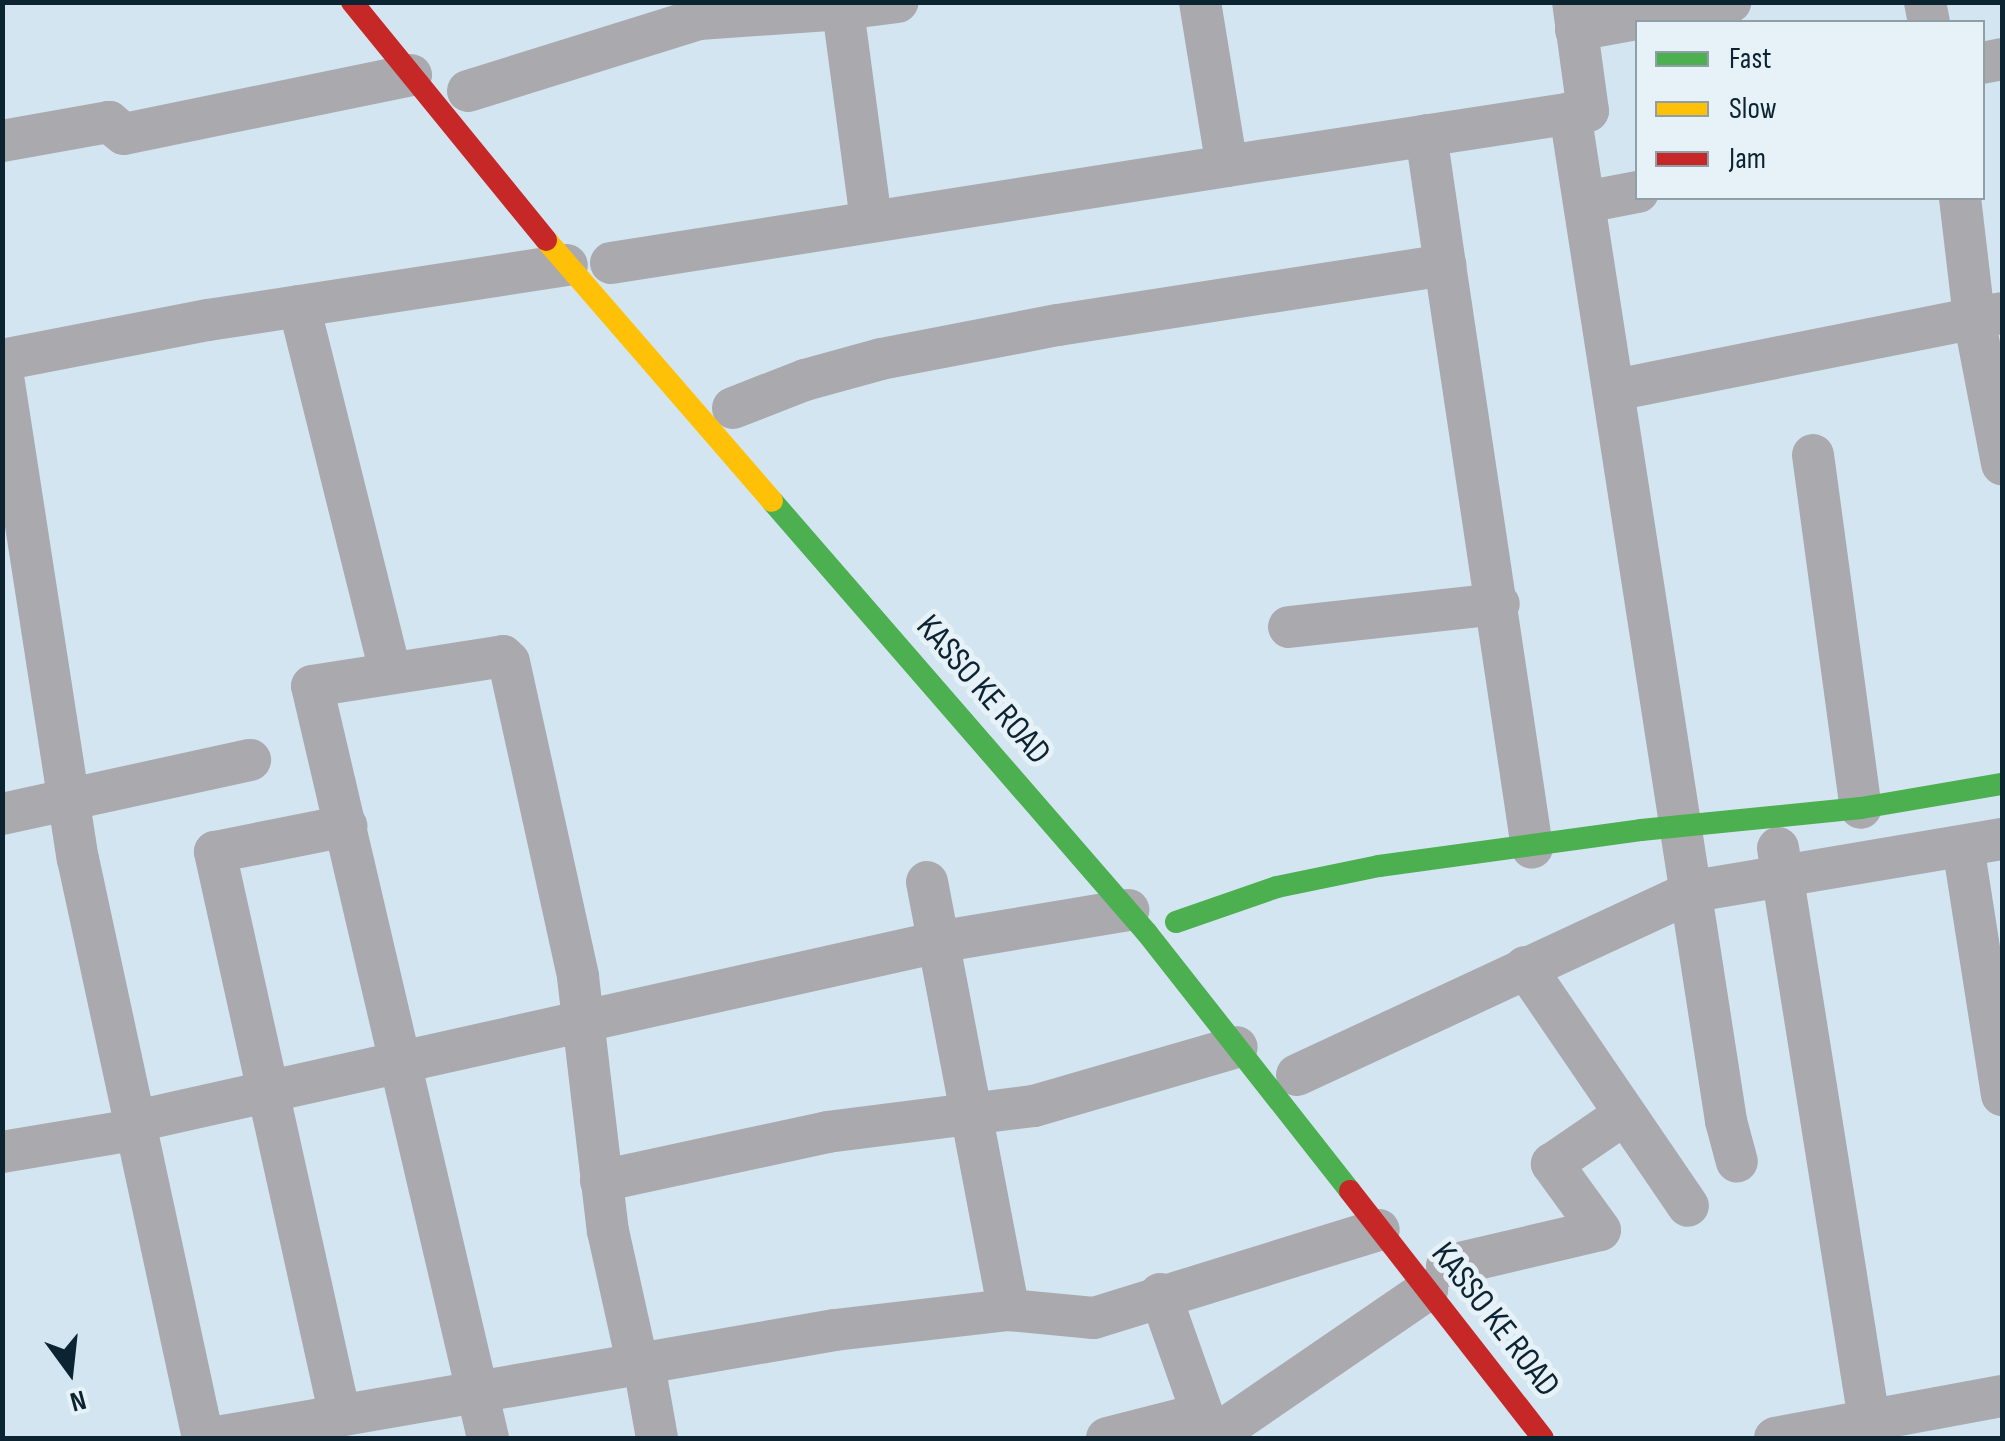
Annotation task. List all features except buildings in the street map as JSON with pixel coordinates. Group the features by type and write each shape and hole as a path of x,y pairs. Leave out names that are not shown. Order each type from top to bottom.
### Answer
{"main road":[{"name":"KASSO KE ROAD","path":"352,2 412,75 600,264 1164,919 1237,1047 1380,1230 1442,1272 1542,1438"},
{"path":"1164,919 1276,887 1378,866 1684,826 1860,808 2002,784"}],"street":[{"path":"468,91 699,20 898,2"},
{"path":"1200,2 1227,166"},
{"path":"2,360 298,306 996,204 1588,110 1575,16 1730,2"},
{"path":"842,6 870,220"},
{"path":"2,141 109,122 124,134 412,75"},
{"path":"1570,113 1684,826 1726,1121 1737,1162"},
{"path":"1426,135 1532,848"},
{"path":"1584,202 1635,193"},
{"path":"1960,200 1988,315 2002,464"},
{"path":"734,408 806,380 880,360 1058,325 1445,265"},
{"path":"298,306 390,672"},
{"path":"1615,390 1988,315"},
{"path":"2,370 69,802 133,1126 204,1438"},
{"path":"1814,455 1860,808"},
{"path":"1289,627 1498,604"},
{"path":"488,1438 312,686 503,656 509,662 578,978 608,1231 658,1438"},
{"path":"2,814 250,760"},
{"path":"1905,800 1913,854"},
{"path":"1818,813 1826,868"},
{"path":"1773,817 1869,1420"},
{"path":"346,826 215,852 346,1423"},
{"path":"1297,1075 1694,891 1983,842 2002,1095"},
{"path":"926,882 1009,1310"},
{"path":"2,1152 133,1126 401,1060 936,943 1164,919"},
{"path":"1525,967 1688,1206"},
{"path":"601,1181 827,1132 1034,1106 1237,1047"},
{"path":"1107,1438 1208,1430 1442,1272 1600,1230 1552,1164 1625,1114"},
{"path":"211,1438 346,1423 478,1393 835,1330 1009,1310 1094,1318 1160,1294 1380,1230"},
{"path":"1160,1294 1208,1430"},
{"path":"1775,1438 2002,1396"}],"traffic: fast":[{"path":"772,501 1147,933 1350,1191"},
{"path":"1176,922 1277,887 1379,866 1641,830 1861,808 2002,784"}],"traffic: slow":[{"path":"546,240 772,501"}],"traffic: jam":[{"path":"352,2 546,240"},
{"path":"1350,1191 1543,1438"}]}
